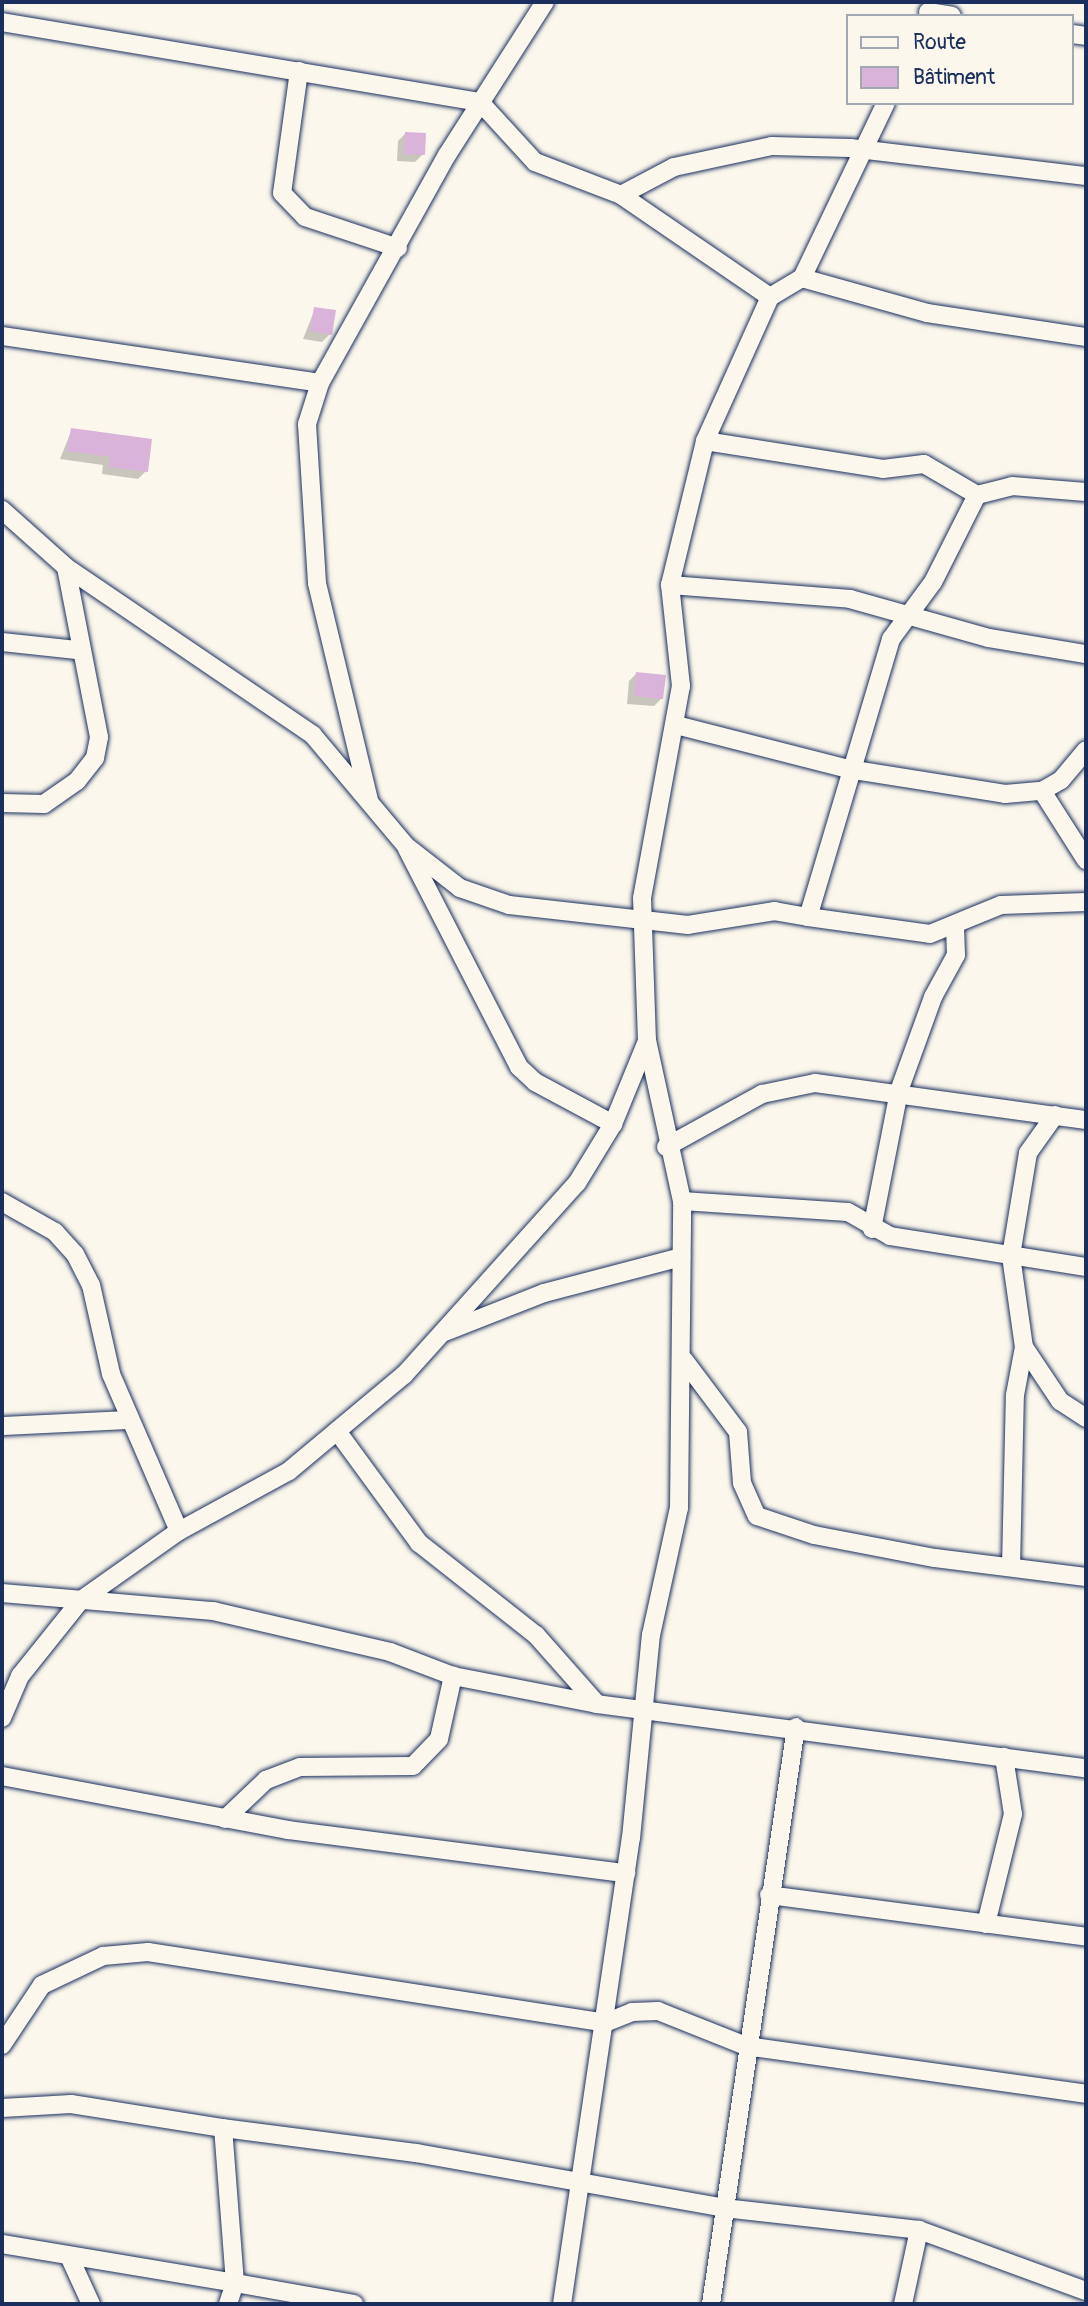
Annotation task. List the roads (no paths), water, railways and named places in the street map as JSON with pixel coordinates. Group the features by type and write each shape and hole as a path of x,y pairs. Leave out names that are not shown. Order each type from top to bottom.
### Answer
{"street":[{"path":"370,803 317,583 305,464 307,424 320,383 481,102 545,2"},
{"path":"2,22 481,102 535,162 621,195 770,297"},
{"path":"299,71 282,193 305,217 398,248"},
{"path":"562,2304 626,1873 641,1705 679,1508 684,1360 682,1201 666,1147 647,1041 645,925 646,851 676,725 681,686 670,585 705,440 770,297 802,278 885,105"},
{"path":"621,195 674,167 772,146 865,150 1086,176"},
{"path":"802,278 926,313 1086,337"},
{"path":"2,336 320,383"},
{"path":"705,440 883,469 924,464 977,495 1012,486 1086,492"},
{"path":"808,917 848,769 902,616 933,582 977,495"},
{"path":"2,510 65,567 289,715 406,846 460,888 509,905 645,925 717,922 775,911 930,934 1001,905 1086,902"},
{"path":"2,803 44,804 77,781 95,758 99,737 77,650 65,567"},
{"path":"670,585 850,599 902,616 1086,654"},
{"path":"2,642 77,650"},
{"path":"676,725 848,769 1005,794 1042,791 1061,780 1086,750"},
{"path":"1042,791 1086,860"},
{"path":"406,846 519,1067 613,1124"},
{"path":"872,1229 899,1091 956,955 955,926"},
{"path":"2,1718 20,1675 80,1601 179,1531 289,1471 404,1375 577,1183 613,1124 647,1041"},
{"path":"666,1147 762,1094 815,1083 899,1091 1086,1120"},
{"path":"1011,1567 1015,1395 1024,1347 1011,1256 1028,1153 1055,1115"},
{"path":"682,1201 848,1212 872,1229 1086,1268"},
{"path":"2,1202 55,1232 75,1254 91,1285 111,1374 179,1531"},
{"path":"442,1333 544,1293 681,1256"},
{"path":"1024,1347 1060,1401 1086,1418"},
{"path":"684,1360 738,1432 742,1483 757,1516 814,1535 1086,1577"},
{"path":"2,1426 129,1420"},
{"path":"337,1431 419,1544 536,1635 597,1704"},
{"path":"2,1593 213,1611 390,1652 453,1675 597,1704 641,1705 1004,1757 1084,1763"},
{"path":"225,1819 266,1780 300,1767 413,1766 439,1739 453,1675"},
{"path":"710,2304 746,2046 796,1727"},
{"path":"986,1924 1013,1814 1004,1757"},
{"path":"2,1776 225,1819 626,1873"},
{"path":"769,1895 1086,1937"},
{"path":"2,2045 42,1985 103,1956 148,1952 605,2023 632,2012 659,2011 746,2046 1086,2095"},
{"path":"2,2108 71,2104 223,2128 416,2153 581,2185 724,2208 919,2230 1086,2291"},
{"path":"223,2128 235,2283 228,2304"},
{"path":"903,2304 919,2230"},
{"path":"2,2244 354,2304"},
{"path":"69,2256 91,2304"}]}
